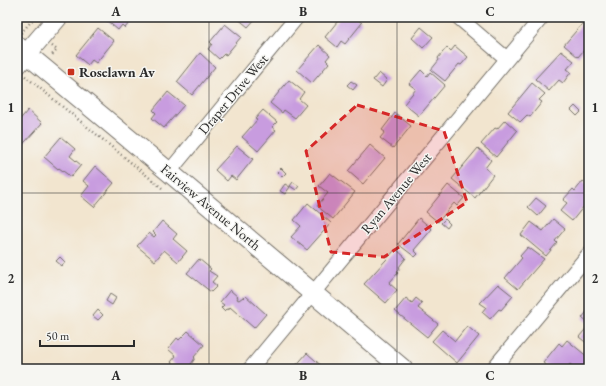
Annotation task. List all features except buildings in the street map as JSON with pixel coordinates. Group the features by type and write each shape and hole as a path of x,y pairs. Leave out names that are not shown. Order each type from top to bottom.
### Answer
{"street":[{"path":"20,50 58,17"},
{"name":"Draper Drive West","path":"169,172 297,17"},
{"path":"458,17 508,59"},
{"name":"Ryan Avenue West","path":"250,369 542,17"},
{"name":"Fairview Avenue North","path":"20,50 169,172 403,369"},
{"path":"493,369 589,254"}],"path":[{"path":"20,50 35,17"}],"highlighted area":[{"path":"357,105 444,131 467,202 384,257 331,252 306,151"}],"place":[{"name":"Roselawn Av","path":"71,72"}]}
